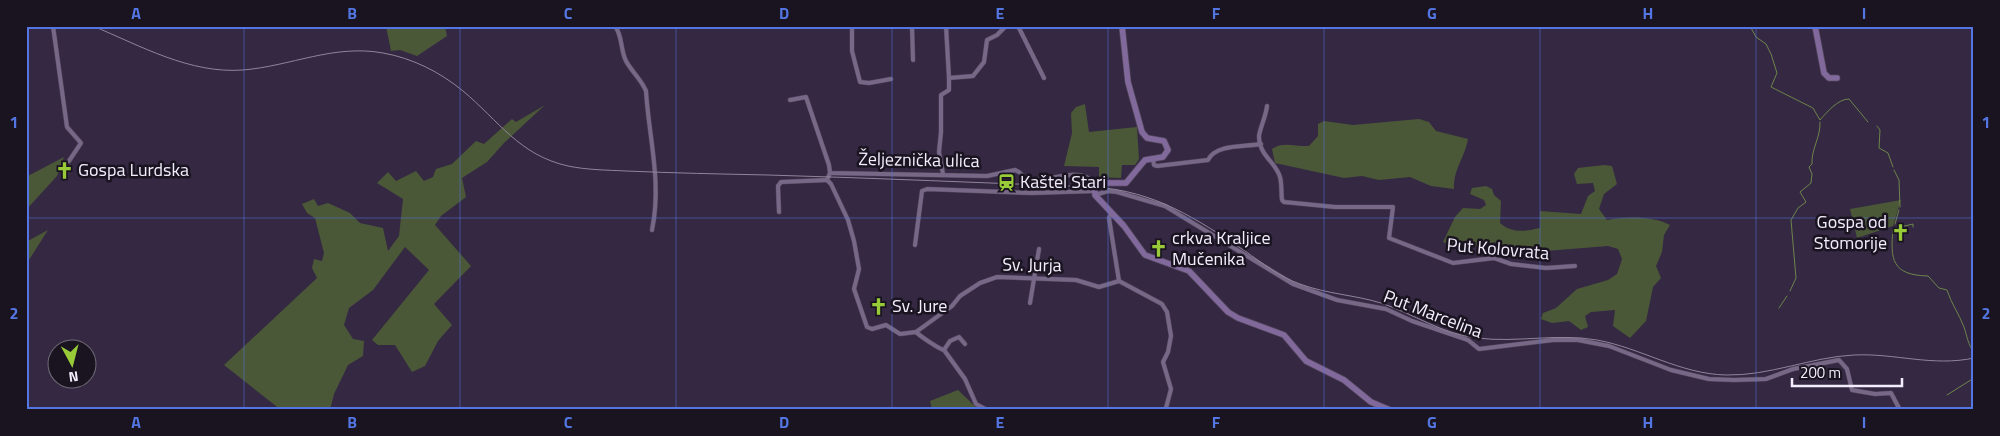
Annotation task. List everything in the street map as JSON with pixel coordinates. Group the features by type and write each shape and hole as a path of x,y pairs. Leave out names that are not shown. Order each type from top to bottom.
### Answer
{"main road":[{"path":"1122,26 1128,82 1142,132 1147,138 1160,139 1167,145 1168,150 1163,157 1140,164 1126,183 1095,183 1095,193 1111,214 1124,226 1145,255 1189,271 1228,312 1284,335 1306,361 1344,380 1371,402 1390,410"},
{"path":"1815,26 1824,73 1828,78 1837,78"}],"street":[{"path":"53,26 67,127 81,143 69,161"},
{"path":"614,26 620,34 624,59 640,78 646,91 657,172 656,208 652,230"},
{"path":"852,26 852,51 860,82 870,83 891,79"},
{"path":"912,26 913,60"},
{"path":"943,174 939,152 941,95 949,90 950,78 946,26"},
{"path":"950,78 973,76 984,62 987,40 1006,26"},
{"path":"1018,26 1044,78"},
{"path":"790,100 806,96 829,165 830,173 827,180"},
{"path":"1153,159 1154,165 1157,166 1208,160 1211,154 1225,148 1261,144 1259,134 1265,121 1267,106"},
{"name":"Put Kolovrata","path":"1261,144 1265,157 1280,176 1282,200 1284,202 1335,207 1393,207 1389,238 1453,263 1494,258 1512,264 1546,268 1576,266"},
{"name":"Željeznička ulica","path":"830,173 987,176 1015,170 1029,180 1074,175 1088,178 1095,183"},
{"path":"779,212 778,186 781,182 827,180"},
{"path":"827,180 832,186 848,220 859,269 854,289 867,327 872,329 886,325 900,334 916,332 938,348 944,350 965,379 976,404 987,410"},
{"name":"Put Marcelina","path":"915,245 922,191 927,189 1032,193 1117,192 1165,206 1293,284 1337,300 1386,309 1430,328 1468,340 1479,349 1553,340 1578,340 1609,346 1670,370 1709,379 1734,380 1766,378 1793,369 1839,360 1847,369 1852,390 1875,394 1891,393 1900,410"},
{"path":"1111,214 1110,226 1119,281 1162,304 1167,312 1171,336 1168,352 1163,362 1171,389 1166,408"},
{"path":"1030,303 1039,249"},
{"name":"Sv. Jurja","path":"916,332 952,306 960,296 980,283 996,277 1076,280 1099,287 1119,281"},
{"path":"944,350 950,341 959,337 965,344"}],"green space":[{"path":"386,26 445,26 447,36 417,56 400,50 391,51"},
{"path":"1085,104 1089,132 1137,127 1139,159 1135,165 1122,165 1121,178 1099,177 1099,167 1064,166 1072,133 1071,113 1076,107"},
{"path":"545,105 504,143 487,162 462,178 466,197 441,216 435,225 471,266 434,304 452,325 438,341 425,366 412,372 395,345 378,345 372,340 429,270 405,247 373,290 349,308 344,325 353,339 364,341 363,356 348,365 334,394 330,410 281,410 224,365 317,278 312,268 314,259 322,261 324,253 315,218 307,213 302,204 314,199 318,206 328,203 350,213 360,223 383,228 388,251 399,236 403,199 377,183 388,172 396,181 416,171 424,181 433,177 436,169 452,164 476,141 484,144 512,119 516,122"},
{"path":"1419,119 1429,122 1436,131 1468,139 1455,176 1454,189 1431,186 1410,177 1379,180 1362,176 1344,178 1275,163 1272,149 1281,145 1309,146 1318,136 1318,124 1324,121 1353,125"},
{"path":"64,157 57,176 26,210 26,177"},
{"path":"1612,166 1617,184 1604,194 1599,209 1607,220 1639,218 1656,220 1670,225 1664,235 1662,252 1656,266 1661,278 1653,287 1646,321 1630,338 1613,326 1615,310 1591,312 1585,316 1588,327 1581,330 1569,321 1552,323 1541,319 1543,313 1556,308 1577,289 1608,280 1617,274 1622,259 1618,249 1608,246 1509,254 1495,242 1469,247 1450,245 1443,242 1455,217 1463,208 1480,209 1486,205 1484,200 1470,194 1472,188 1486,186 1492,189 1494,195 1501,201 1500,223 1509,229 1519,231 1530,230 1540,228 1540,211 1581,214 1588,196 1595,191 1593,183 1577,184 1574,174 1578,168"},
{"path":"1901,200 1893,226 1857,238 1850,209"},
{"path":"48,230 27,263 26,264 26,242"},
{"path":"958,390 979,410 932,410 930,401"}],"waterway":[{"path":"1750,26 1756,37 1766,44 1771,54 1777,73 1771,87 1813,108 1820,120 1841,101 1849,99 1868,122"},
{"path":"1790,291 1796,278 1791,220 1798,208 1806,202 1800,192 1811,183 1812,174 1809,167 1812,164 1820,122"},
{"path":"1877,126 1880,130 1879,148 1888,153 1893,167"},
{"path":"1894,170 1899,180 1900,207"},
{"path":"1895,224 1899,210"},
{"path":"1896,228 1913,224 1913,227"},
{"path":"1893,229 1892,249 1896,264 1907,273 1928,276 1939,288 1947,290 1974,352"},
{"path":"1779,308 1787,296"},
{"path":"1947,395 1974,378"}],"railway":[{"path":"93,26 166,57 204,68 223,70 261,68 347,51 365,51 394,55 425,67 454,84 523,145 536,154 568,166 597,170 644,172 1094,187 1136,194 1155,200 1191,217 1285,278 1320,290 1381,303 1464,336 1492,339 1567,337 1597,340 1677,366 1709,374 1726,375 1759,373 1838,356 1869,355 1944,361 1974,358"}],"place":[{"name":"Gospa Lurdska","path":"64,170"},
{"name":"Kaštel Stari","path":"1006,182"},
{"name":"Gospa od Stomorije","path":"1901,232"},
{"name":"crkva Kraljice Mučenika","path":"1158,248"},
{"name":"Sv. Jure","path":"878,306"}]}
